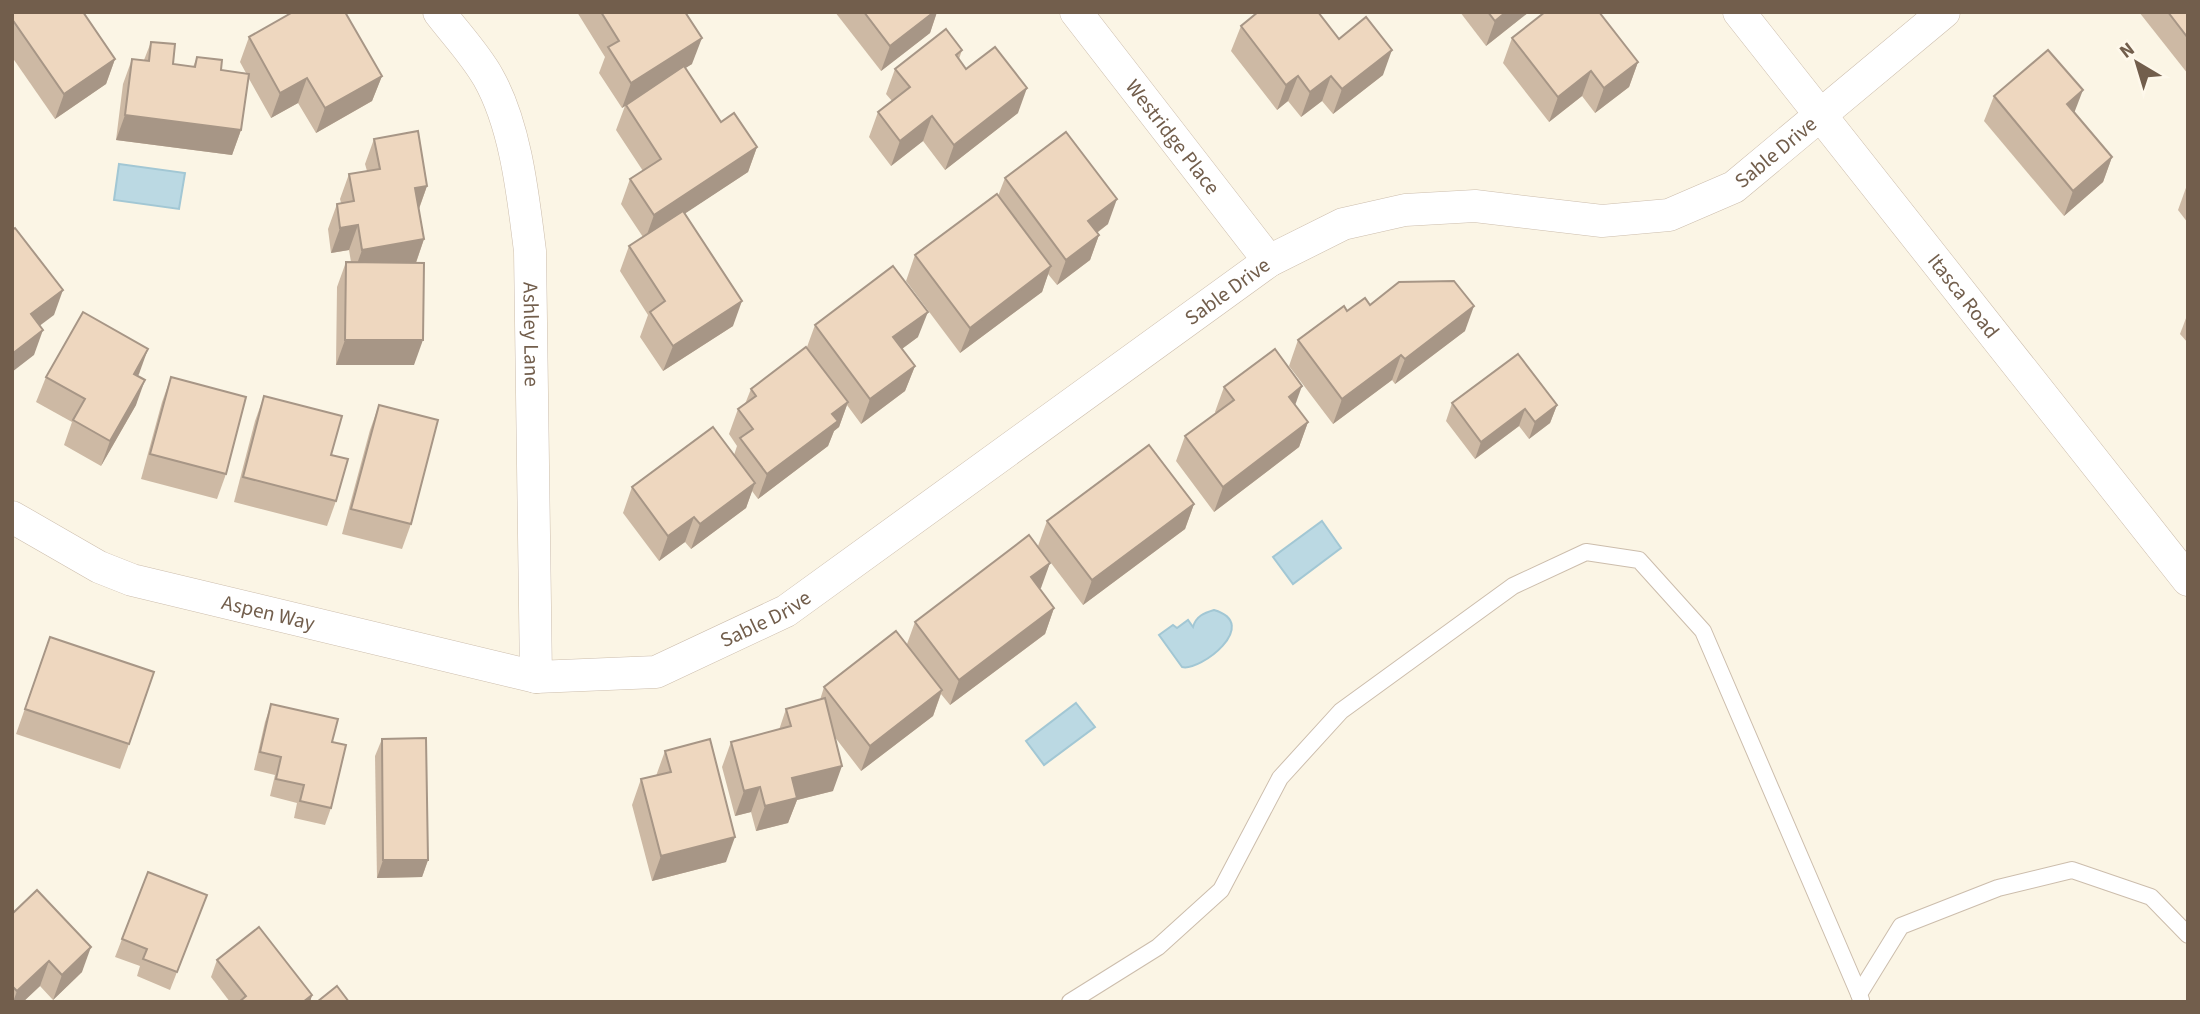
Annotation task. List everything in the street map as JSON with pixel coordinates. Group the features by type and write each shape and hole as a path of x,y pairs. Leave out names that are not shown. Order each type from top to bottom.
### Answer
{"street":[{"name":"Ashley Lane","path":"439,12 493,87 522,184 530,251 537,677"},
{"name":"Westridge Place","path":"1076,12 1269,261"},
{"name":"Itasca Road","path":"1739,12 2188,580"},
{"name":"Sable Drive","path":"537,677 656,671 786,611 1269,261 1343,224 1405,209 1475,206 1602,221 1669,215 1734,187 1944,12"},
{"name":"Aspen Way","path":"12,517 99,567 132,580 537,677"}],"lane":[{"path":"1070,1002 1158,947 1221,890 1280,778 1341,710 1513,586 1586,552 1639,560 1703,631 1860,998"},
{"path":"1860,998 1901,926 1998,888 2072,870 2151,897 2188,935"}],"water":[{"path":"119,164 185,173 179,209 114,200"},
{"path":"1322,521 1341,548 1293,584 1273,557"},
{"path":"1214,610 1227,617 1232,626 1230,636 1213,655 1191,667 1182,667 1159,635 1173,625 1177,628 1188,620 1193,627 1201,615"},
{"path":"1076,703 1095,727 1044,765 1026,741"}],"building":[{"path":"12,12 83,12 115,59 64,94 12,19"},
{"path":"293,12 345,12 382,76 325,108 307,78 280,93 249,37"},
{"path":"601,12 685,12 702,38 631,83 608,47 619,41"},
{"path":"864,12 934,12 890,46"},
{"path":"1258,12 1318,12 1339,39 1366,17 1392,50 1342,89 1331,76 1310,92 1298,76 1286,85 1241,26"},
{"path":"1488,12 1506,12 1495,21"},
{"path":"1545,12 1599,12 1638,62 1604,88 1591,71 1558,97 1512,38"},
{"path":"2168,12 2188,12 2188,38"},
{"path":"946,29 962,50 956,55 966,69 995,47 1027,88 954,145 932,116 900,141 878,112 910,87 895,69"},
{"path":"151,42 175,44 173,64 195,67 197,57 222,60 221,70 249,74 241,130 125,115 132,59 149,61"},
{"path":"2048,50 2083,90 2067,104 2112,157 2073,191 1994,96"},
{"path":"684,66 721,122 734,113 757,147 654,215 630,179 661,159 626,105"},
{"path":"418,131 427,186 415,188 424,239 362,250 358,225 340,228 337,204 354,201 349,174 380,169 374,139"},
{"path":"1066,132 1117,199 1088,221 1099,235 1066,260 1005,178"},
{"path":"997,194 1051,266 970,328 915,255"},
{"path":"683,211 742,301 673,346 650,312 665,301 629,246"},
{"path":"15,228 63,290 31,314 43,330 12,354 12,230"},
{"path":"346,262 424,263 423,340 345,340"},
{"path":"893,266 928,312 893,337 915,366 870,399 815,325"},
{"path":"1454,281 1474,306 1405,359 1401,355 1342,399 1298,340 1344,306 1347,311 1365,298 1370,305 1399,282"},
{"path":"83,312 148,349 134,374 145,380 110,441 73,420 85,399 46,377"},
{"path":"806,347 848,402 832,414 838,421 767,474 740,438 753,429 738,409 756,396 751,389"},
{"path":"1275,349 1302,386 1289,397 1308,422 1223,487 1185,436 1234,400 1224,387"},
{"path":"1518,354 1557,405 1535,422 1525,409 1481,442 1452,403"},
{"path":"171,377 246,397 226,474 150,454"},
{"path":"264,396 342,416 331,455 348,459 336,501 243,477"},
{"path":"379,405 438,420 411,524 351,509"},
{"path":"713,427 755,483 700,524 694,517 668,536 632,487"},
{"path":"1149,445 1194,504 1092,580 1047,521"},
{"path":"1029,535 1050,563 1031,577 1054,608 959,680 915,622"},
{"path":"896,631 942,690 870,746 824,687"},
{"path":"50,637 154,672 129,744 25,709"},
{"path":"825,698 842,766 792,778 797,798 765,806 760,787 744,791 731,742 791,726 786,709"},
{"path":"271,704 338,719 332,742 346,745 331,808 300,801 304,785 276,779 281,757 260,752"},
{"path":"426,738 428,860 383,860 382,739"},
{"path":"710,739 735,837 661,856 641,779 671,772 665,751"},
{"path":"148,872 207,895 177,972 143,959 147,949 122,939"},
{"path":"37,890 91,947 62,975 49,961 17,991 12,986 12,914"},
{"path":"259,927 312,995 303,1002 239,1002 246,996 217,960"},
{"path":"337,986 349,1002 317,1002"}]}
